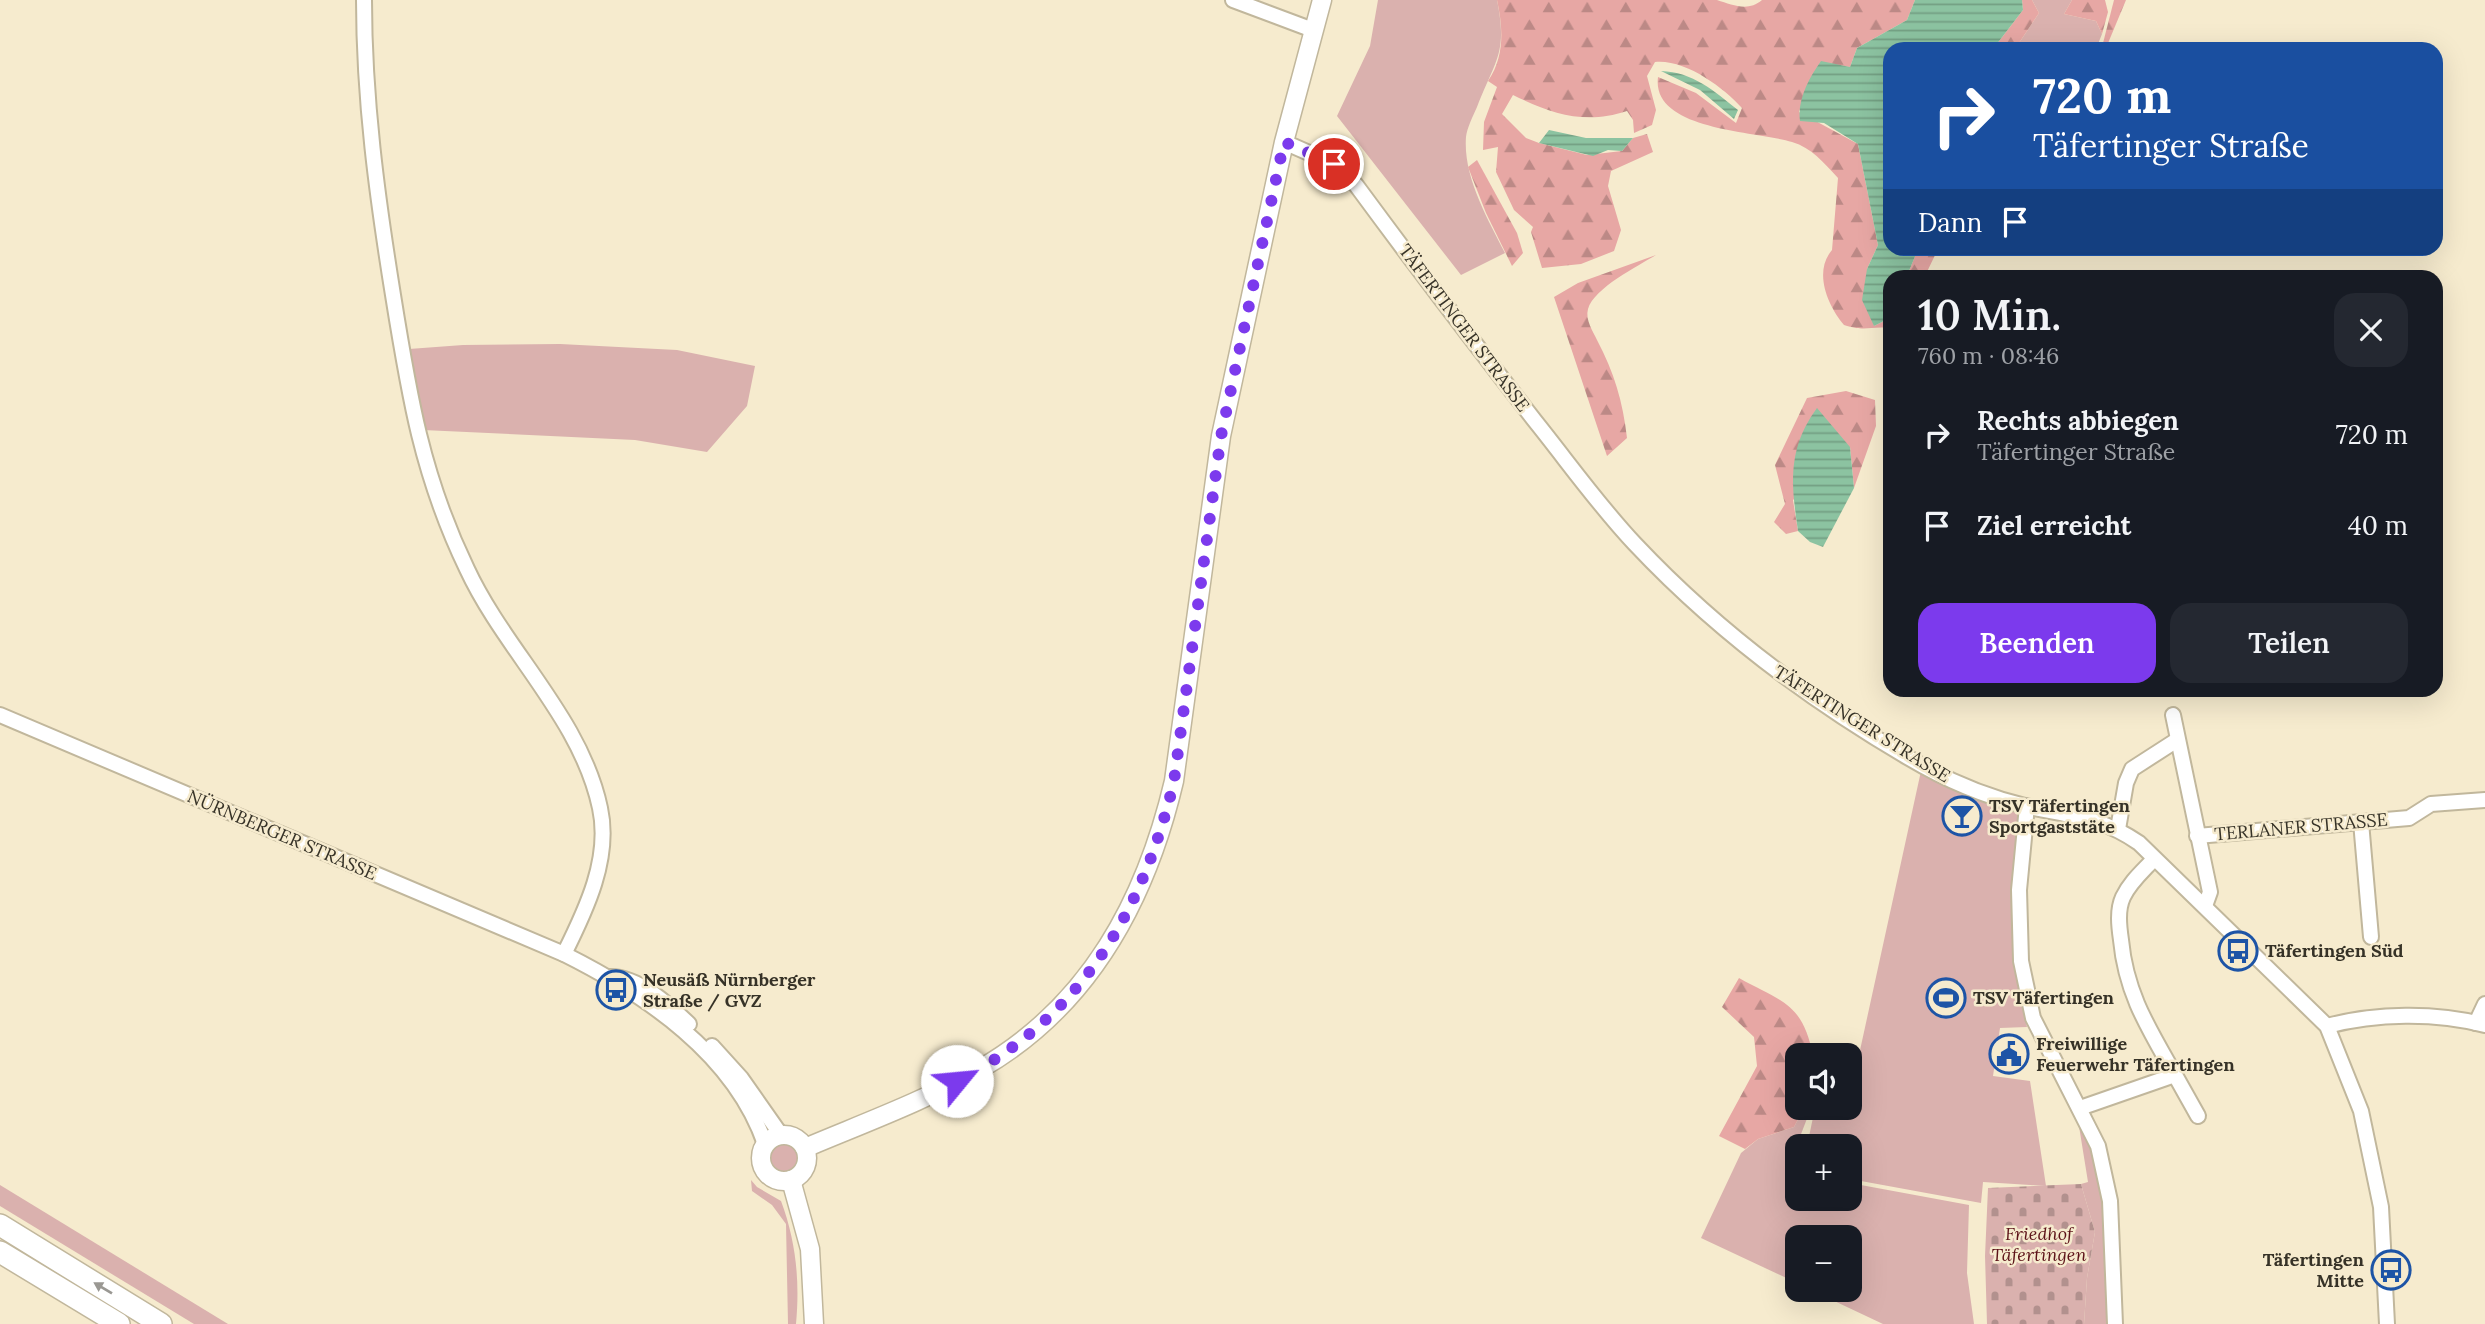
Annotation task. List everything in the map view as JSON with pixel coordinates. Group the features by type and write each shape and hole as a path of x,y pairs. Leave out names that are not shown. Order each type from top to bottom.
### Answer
{"highway":[{"path":"0,1225 161,1324"},
{"path":"0,1252 119,1324"}],"main road":[{"path":"805,1148 897,1110 981,1069 1022,1040 1058,1009 1110,946 1142,887 1162,830 1174,781 1214,481 1258,262 1284,142 1321,4"},
{"path":"795,1138 805,1148 805,1168 791,1180 775,1179 764,1169 761,1154 773,1140 795,1138"},
{"path":"791,1180 810,1250 814,1324"}],"street":[{"path":"364,0 365,75 373,166 413,416 431,486 469,574 576,742 592,774 601,811 603,842 598,873 564,954"},
{"path":"1233,0 1313,30"},
{"name":"TÄFERTINGER STRASSE","path":"1284,142 1334,164 1356,185 1587,488 1633,543 1720,626 1793,683 1947,780 2027,806 2094,819 2118,829 2139,843 2327,1026 2361,1111 2381,1208 2387,1324"},
{"name":"NÜRNBERGER STRASSE","path":"0,715 564,954 609,976 711,1051 741,1078 773,1140"},
{"path":"2173,715 2210,892 2205,906"},
{"path":"2118,829 2126,783 2132,769 2177,740"},
{"name":"TERLANER STRASSE","path":"2197,836 2409,818 2431,804 2485,800"},
{"path":"2027,806 2019,890 2021,961 2033,1018 2098,1146 2110,1201 2115,1324"},
{"path":"2361,822 2371,937"},
{"path":"2154,859 2130,884 2122,899 2119,921 2123,965 2135,1004 2198,1116"},
{"path":"2327,1026 2362,1016 2481,1024 2485,1004"},
{"path":"2080,1108 2175,1075"}],"green space":[{"path":"1378,0 1497,0 1501,33 1498,56 1468,130 1466,152 1478,197 1505,253 1461,275 1337,116 1370,46"},
{"path":"1497,0 1717,0 1746,7 1762,0 1915,0 1907,20 1857,48 1850,67 1839,65 1802,103 1799,112 1858,144 1878,245 1867,269 1874,326 1883,322 1883,328 1844,325 1825,289 1824,268 1832,250 1838,178 1817,156 1792,142 1709,126 1671,108 1660,95 1658,77 1696,93 1736,123 1742,108 1703,76 1667,62 1655,62 1647,76 1656,110 1652,125 1634,133 1633,120 1627,111 1583,117 1555,112 1513,95 1502,114 1526,138 1587,155 1622,151 1633,138 1647,134 1653,152 1611,171 1608,186 1621,230 1614,251 1581,264 1542,268 1531,232 1533,227 1514,210 1496,172 1498,147 1483,150 1484,122 1497,87 1488,81 1500,52 1501,21"},
{"path":"2022,0 2032,0 2039,13 2020,42 1998,42 2023,10"},
{"path":"2032,0 2072,0 2064,14 2096,21 2102,34 2099,42 2020,42 2039,13"},
{"path":"2072,0 2105,0 2108,12 2102,34 2096,21 2064,14"},
{"path":"2114,0 2126,0 2108,42 2103,42"},
{"path":"1477,160 1517,233 1523,253 1512,266 1486,213 1468,167"},
{"path":"1656,255 1607,286 1588,309 1590,325 1617,388 1627,438 1607,456 1554,297 1578,283"},
{"path":"1915,256 1935,256 1928,270 1909,270"},
{"path":"560,344 677,350 755,366 747,406 707,452 635,440 423,430 409,349 463,345"},
{"path":"1846,391 1875,400 1876,426 1854,488 1850,447 1793,500 1798,531 1786,534 1774,522 1785,504 1775,465 1807,398"},
{"name":"TSV Täfertingen","path":"1921,771 1950,789 2018,810 2014,968 2027,1027 2000,1028 1993,1076 2030,1081 2046,1186 1983,1182 1981,1203 1862,1181 1862,1134 1810,1134 1812,1120 1862,1120 1862,1043"},
{"path":"1739,978 1788,1006 1803,1024 1810,1043 1785,1043 1785,1120 1798,1120 1794,1127 1758,1139 1745,1149 1719,1136 1757,1066 1754,1037 1722,1007"},
{"path":"1798,1120 1806,1120 1801,1134 1785,1134 1785,1211 1862,1211 1862,1185 1969,1205 1967,1273 1974,1324 1883,1324 1836,1302 1862,1302 1862,1225 1785,1225 1785,1277 1701,1238 1741,1153 1758,1139 1794,1127"},
{"path":"2078,1120 2098,1146 2115,1324 2084,1324 2087,1278 2095,1232 2081,1184 2088,1182"},
{"path":"784,1139 797,1144 802,1157 797,1170 784,1175 771,1170 766,1157 771,1144"},
{"path":"751,1180 757,1187 781,1201 786,1216 796,1261 796,1324 788,1324 786,1224 772,1205 752,1191"},
{"name":"Friedhof Täfertingen","path":"2081,1184 2095,1232 2087,1278 2084,1324 1987,1324 1985,1256 1988,1188"},
{"path":"0,1185 228,1324 194,1324 0,1206"}],"shaded area":[{"path":"1915,0 2022,0 2023,10 1998,42 1883,42 1883,256 1915,256 1909,270 1883,270 1883,322 1874,326 1862,300 1867,269 1878,245 1858,144 1824,123 1800,121 1800,105 1808,82 1821,61 1850,67 1857,48 1907,20"},
{"path":"1661,71 1683,75 1712,90 1738,110 1734,119 1700,90"},
{"path":"1549,130 1586,138 1633,138 1622,151 1608,150 1593,156 1539,143"},
{"path":"1817,408 1850,447 1854,488 1823,547 1810,542 1798,531 1793,482 1800,438"}],"place":[{"name":"TSV Täfertingen Sportgaststäte","path":"1962,816"},
{"name":"Täfertingen Süd","path":"2238,951"},
{"name":"Neusäß Nürnberger Straße / GVZ","path":"616,990"},
{"name":"TSV Täfertingen","path":"1946,998"},
{"name":"Freiwillige Feuerwehr Täfertingen","path":"2009,1054"},
{"name":"Täfertingen Mitte","path":"2391,1270"}],"route":[{"path":"957,1081 998,1058 1058,1009 1110,946 1142,887 1162,830 1174,781 1221,436 1284,142 1317,154 1334,164"}]}
